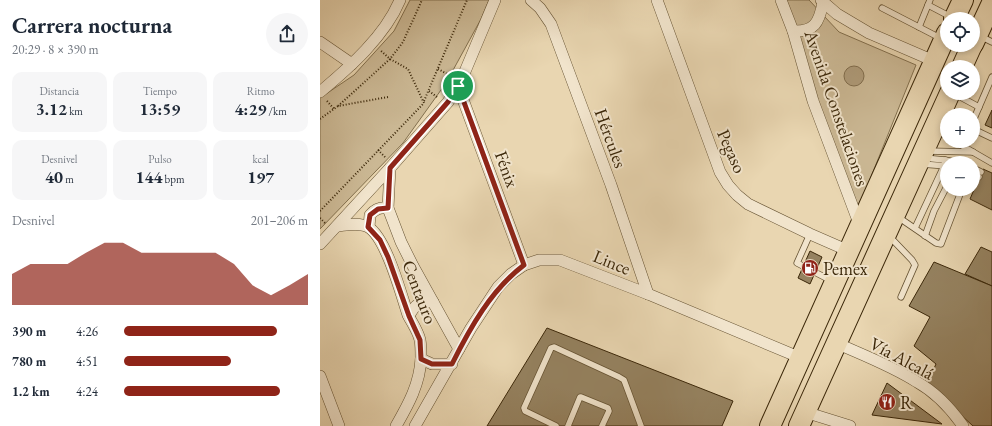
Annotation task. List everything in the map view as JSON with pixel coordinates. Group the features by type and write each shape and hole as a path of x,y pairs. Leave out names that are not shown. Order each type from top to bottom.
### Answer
{"highway":[{"path":"957,12 963,0"},
{"path":"980,39 992,3"},
{"path":"770,426 836,283 849,250 940,49"},
{"path":"802,419 922,158 940,133"}],"street":[{"path":"320,92 352,64 394,14 400,0"},
{"path":"320,244 338,226 448,102 459,83 495,0"},
{"name":"Hércules","path":"531,0 543,12 551,24 611,185 648,294"},
{"name":"Pegaso","path":"657,0 720,172 728,185 748,204 810,234 849,250"},
{"name":"Avenida Constelaciones","path":"781,0 793,31 814,101 860,226"},
{"path":"793,31 805,31 815,25 820,17 822,1"},
{"name":"Avenida Constelaciones","path":"822,1 837,14 869,32 934,61"},
{"path":"320,42 352,64"},
{"name":"Fénix","path":"459,83 524,265"},
{"name":"Centauro","path":"390,168 388,208 407,254 459,349"},
{"path":"338,226 352,224 368,227 370,215 373,212 383,208 388,208"},
{"name":"Centauro","path":"368,227 377,236 384,248 409,316 420,340 421,359 416,387 411,400 396,426"},
{"name":"Lince","path":"415,426 452,364 471,328 498,288 511,274 524,265 539,260 560,260 648,294 801,358"},
{"path":"409,316 413,309 421,302 433,302"},
{"name":"Vía Alcalá","path":"836,343 918,382 954,414 963,426"},
{"path":"421,359 432,364 452,364"},
{"path":"320,376 339,426"},
{"path":"802,419 850,426"}],"lane":[{"path":"919,27 929,3 940,16"},
{"path":"882,8 919,27 940,28"},
{"path":"966,100 979,107 992,77"},
{"path":"980,132 992,138"},
{"path":"966,148 992,163"},
{"path":"922,158 973,152"},
{"path":"922,158 940,162"},
{"path":"915,228 940,176"},
{"path":"925,236 934,211 942,196"},
{"path":"895,215 939,244 943,242 959,196"},
{"path":"887,233 915,265 902,297"},
{"path":"810,234 797,263 836,283"},
{"path":"556,426 525,411 524,408 551,348 554,347 624,380 641,426"},
{"path":"568,426 580,397 608,408 609,411 602,426"}],"path":[{"path":"320,119 338,106 390,58 403,42 422,0"},
{"path":"320,210 424,103 467,0"},
{"path":"390,58 408,69 424,103"},
{"path":"438,69 459,83"},
{"path":"448,80 453,69"},
{"path":"438,98 441,93"},
{"path":"338,106 388,97"},
{"path":"320,218 326,224"}],"shaded area":[{"path":"410,0 489,0 481,19 446,83 403,143 320,229 320,98 354,75 394,31"},
{"path":"780,0 809,0 839,32 916,65 858,209"},
{"path":"854,66 861,69 864,76 861,83 854,86 847,83 844,76 847,69"}],"building":[{"path":"992,110 992,128 985,125"},
{"path":"983,169 992,173 992,210 970,199 971,196 980,196 980,176"},
{"path":"981,247 992,252 992,286 965,274"},
{"name":"Pemex","path":"810,251 822,257 810,284 798,278"},
{"path":"934,262 992,286 992,426 973,426 927,384 936,364 914,346 930,317 909,306"},
{"path":"547,328 733,401 722,426 487,426"},
{"path":"887,383 942,424 872,415"}],"place":[{"name":"Pemex","path":"810,268"},
{"name":"R","path":"887,402"}],"route":[{"path":"458,86 524,265 511,274 498,288 471,328 452,364 432,364 421,359 420,340 409,316 388,257 380,240 368,227 370,215 373,212 378,209 388,208 390,168 448,102 458,86"}]}
